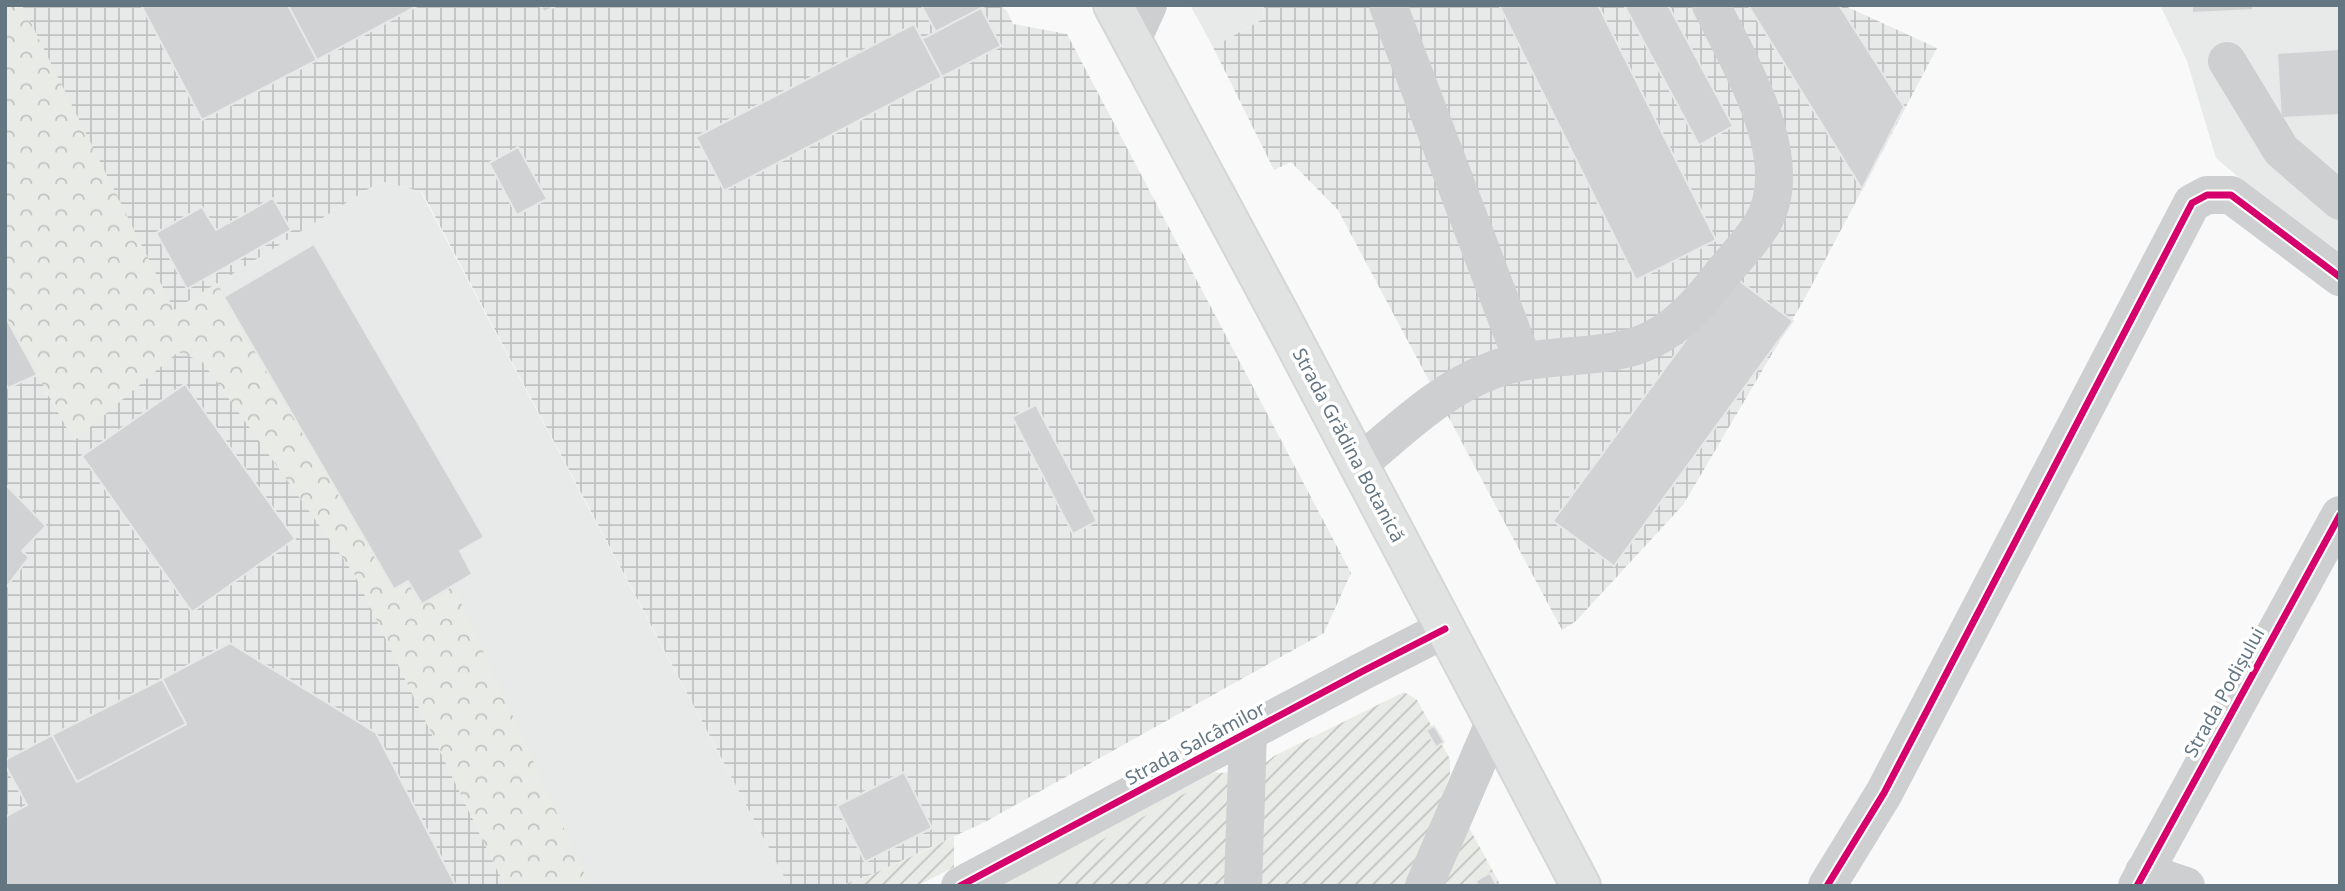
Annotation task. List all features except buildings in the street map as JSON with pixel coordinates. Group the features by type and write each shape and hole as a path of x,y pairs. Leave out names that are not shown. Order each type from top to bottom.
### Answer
{"main road":[{"name":"Strada Grădina Botanică","path":"1113,5 1581,886"}],"street":[{"path":"1132,40 1148,5"},
{"path":"1388,5 1523,360"},
{"path":"1359,464 1443,395 1493,370 1523,360 1612,353 1642,344 1670,328 1694,310 1763,223 1773,193 1773,161 1765,124 1754,94 1711,5"},
{"path":"2227,61 2281,150 2340,201"},
{"path":"1827,886 1884,793 2192,203 2207,195 2231,195 2340,277"},
{"name":"Strada Podișului","path":"2141,879 2340,514"},
{"name":"Strada Salcâmilor","path":"960,886 1445,629"},
{"path":"1424,886 1494,723"},
{"path":"1243,886 1248,732"},
{"path":"2141,879 2186,886"}],"shaded area":[{"path":"5,5 999,5 1007,11 1013,24 1067,34 1351,573 1324,633 985,822 873,874 840,886 789,886 422,192 381,181 46,391 74,440 178,352 202,361 355,575 505,886 5,886"},
{"path":"1190,5 1264,5 1263,19 1213,47"},
{"path":"1264,5 1843,5 1937,48 1805,298 1683,505 1576,621 1562,630 1338,210 1291,162 1274,170 1213,47 1263,19"},
{"path":"2160,5 2340,5 2340,264 2216,158 2187,61"},
{"path":"381,181 421,192 789,886 505,886 355,575 74,441 46,390"}],"green space":[{"path":"5,5 22,5 174,310 217,283 393,589 408,581 422,604 453,585 590,886 505,886 355,575 202,361 178,352 74,441 5,316"},
{"path":"1404,692 1417,700 1450,759 1450,775 1411,886 1251,886 1264,764 1274,756"},
{"path":"1215,772 1221,773 1091,846 1054,886 998,886"},
{"path":"1230,772 1233,886 1054,886 1091,846 1221,773"},
{"path":"1466,822 1501,886 1439,886"},
{"path":"954,837 954,867 917,886 840,886 873,874"}],"cycle path":[{"path":"1827,886 1884,793 2192,203 2207,195 2231,195 2340,277"},
{"path":"2137,886 2340,515"},
{"path":"960,886 1445,629"}]}
